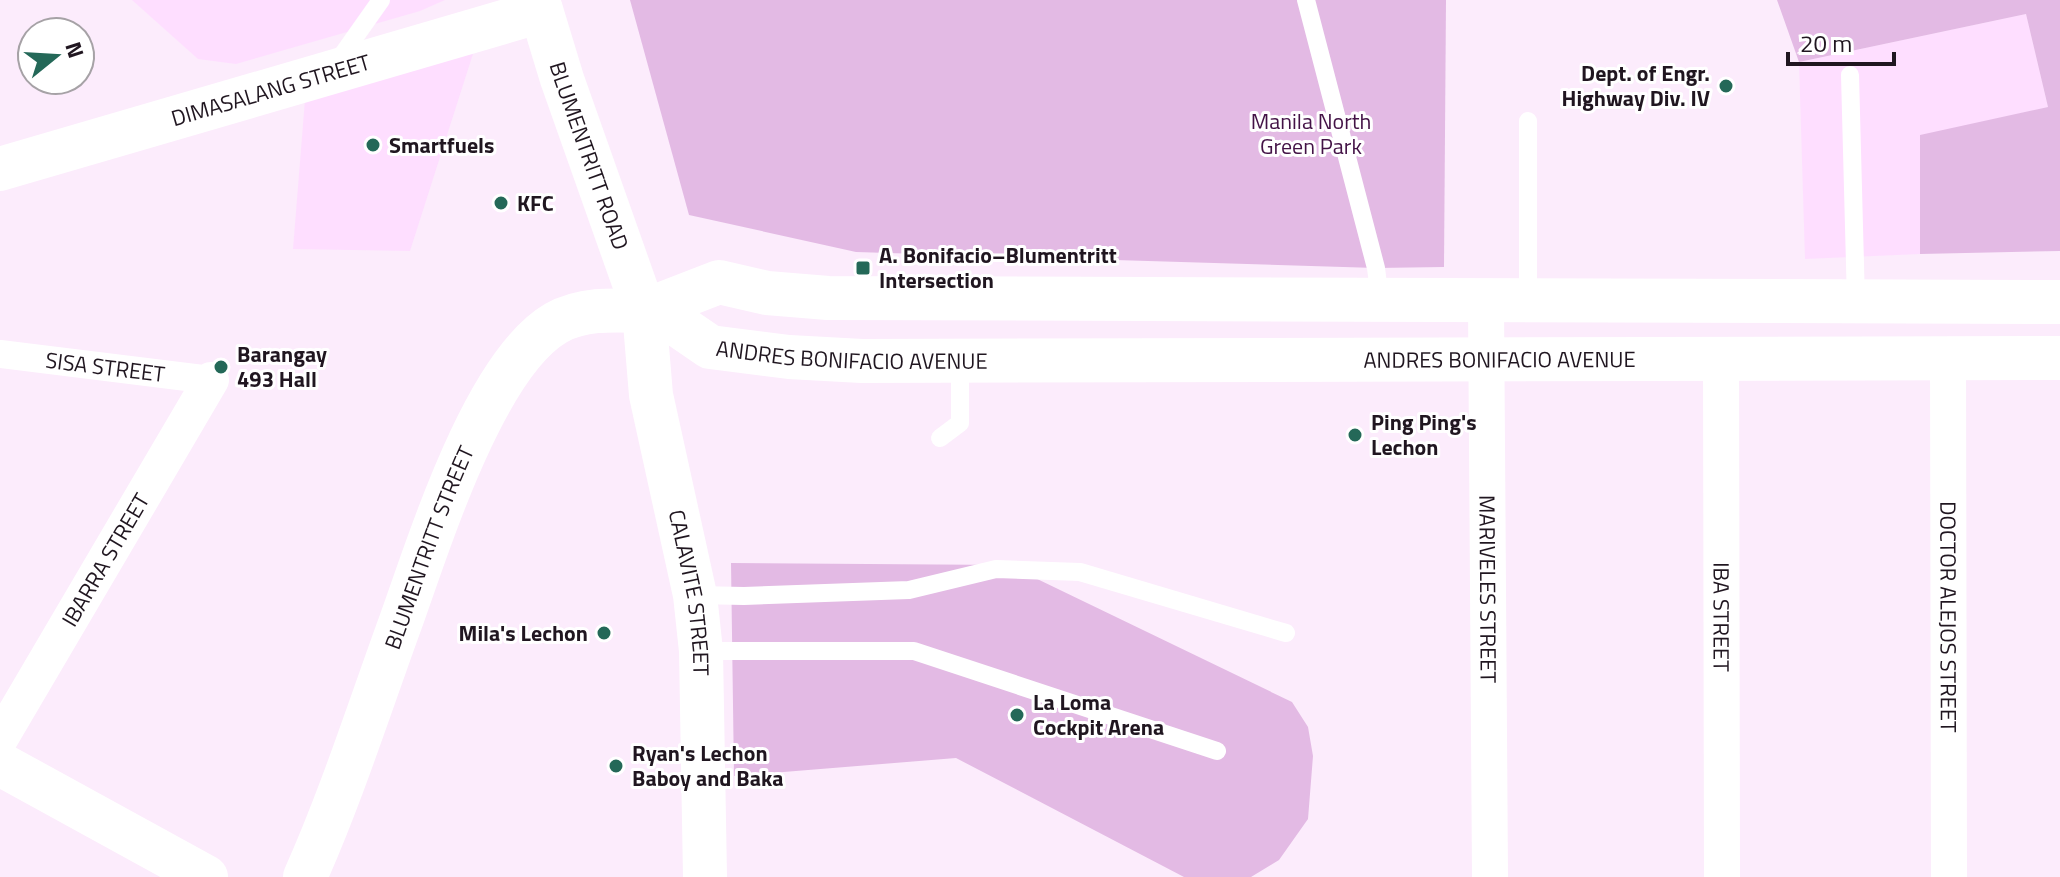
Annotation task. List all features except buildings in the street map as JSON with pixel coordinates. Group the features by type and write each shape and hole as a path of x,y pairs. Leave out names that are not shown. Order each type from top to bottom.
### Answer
{"main road":[{"name":"DIMASALANG STREET","path":"0,169 540,5"},
{"name":"BLUMENTRITT ROAD","path":"540,5 562,79 644,311"},
{"path":"644,311 719,282 767,293 828,298 2060,302"},
{"name":"BLUMENTRITT STREET","path":"315,874 426,549 471,439 498,386 525,350 554,324 577,314 608,310 644,311"},
{"name":"ANDRES BONIFACIO AVENUE","path":"644,311 675,323 710,347 789,357 862,361 2060,358"},
{"name":"CALAVITE STREET","path":"644,311 651,395 695,595 701,651 705,877"},
{"path":"0,764 206,877"}],"street":[{"name":"MARIVELES STREET","path":"1490,877 1487,360 1507,301"},
{"name":"SISA STREET","path":"0,354 211,380"},
{"name":"DOCTOR ALEJOS STREET","path":"1948,357 1949,877"},
{"name":"IBA STREET","path":"1721,359 1722,877"},
{"name":"IBARRA STREET","path":"0,739 211,380"}],"lane":[{"path":"332,70 381,0"},
{"path":"1306,0 1376,268 1381,301"},
{"path":"1850,75 1856,302"},
{"path":"1507,301 1528,121"},
{"path":"940,438 960,423 960,360"},
{"path":"695,595 909,590 996,569 1080,572 1286,633"},
{"path":"701,651 914,651 1217,751"}],"shaded area":[{"path":"132,0 445,0 420,11 236,64 198,59"},
{"path":"2026,14 2048,107 1920,136 1920,254 1805,259 1799,62"},
{"path":"479,35 410,251 293,249 306,87"}],"green space":[{"name":"Manila North Green Park","path":"630,0 1446,0 1444,267 1376,268 856,252 689,215"},
{"path":"1777,0 2060,0 2060,251 1920,254 1920,135 2048,107 2026,14 1799,62"},
{"name":"La Loma Cockpit Arena","path":"731,563 1008,565 1292,702 1308,727 1313,756 1308,819 1279,860 1251,877 1184,877 956,758 734,776"}],"place":[{"name":"Dept. of Engr. Highway Div. IV","path":"1726,86"},
{"name":"Smartfuels","path":"373,145"},
{"name":"KFC","path":"501,203"},
{"name":"A. Bonifacio–Blumentritt Intersection","path":"863,268"},
{"name":"Barangay 493 Hall","path":"221,367"},
{"name":"Ping Ping's Lechon","path":"1355,435"},
{"name":"Mila's Lechon","path":"604,633"},
{"name":"La Loma Cockpit Arena","path":"1017,715"},
{"name":"Ryan's Lechon Baboy and Baka","path":"616,766"}]}
